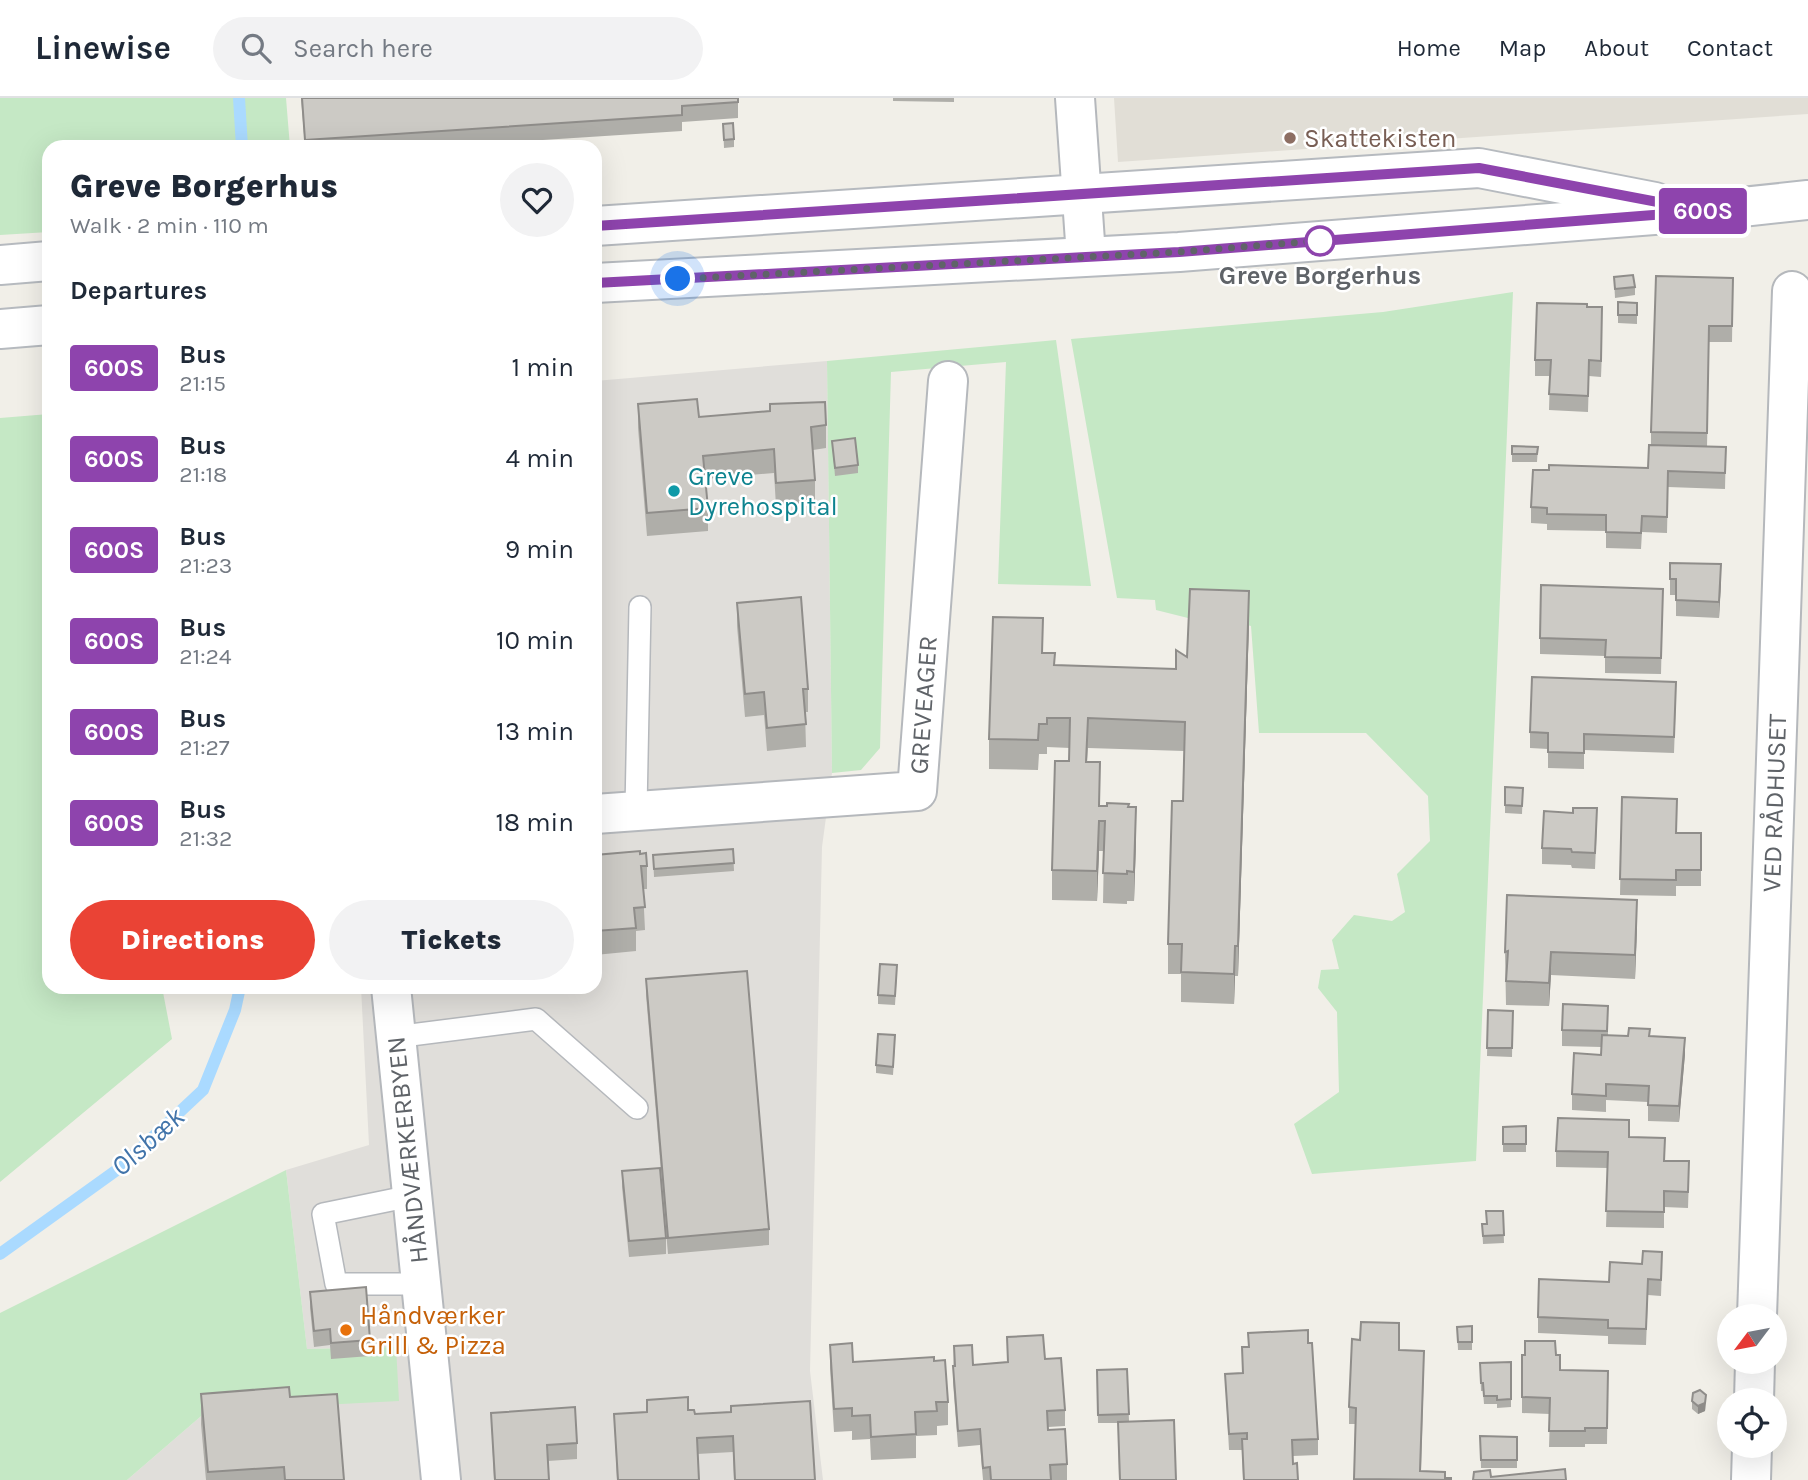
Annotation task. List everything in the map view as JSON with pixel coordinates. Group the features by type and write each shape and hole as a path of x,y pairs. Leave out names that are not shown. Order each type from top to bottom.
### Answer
{"street":[{"path":"1075,98 1086,256"},
{"path":"602,226 1479,168 1705,211"},
{"path":"602,283 1179,252 1705,211 1808,200"},
{"path":"0,265 42,262"},
{"name":"VED RÅDHUSET","path":"1757,1304 1792,291"},
{"path":"0,329 42,326"},
{"name":"GREVEAGER","path":"602,813 917,791 948,381"},
{"name":"HÅNDVÆRKERBYEN","path":"392,994 441,1480"},
{"path":"1751,1480 1752,1458"}],"lane":[{"path":"636,809 640,607"},
{"path":"395,1037 536,1019 637,1108"},
{"path":"411,1196 323,1214 336,1284 421,1284"}],"shaded area":[{"name":"Skattekisten","path":"1114,98 1808,98 1808,114 1118,162"},
{"path":"827,361 832,773 822,847 810,1371 823,1480 127,1480 207,1411 396,1347 307,1349 286,1170 369,1145 361,994 602,994 602,380"}],"green space":[{"path":"0,98 286,98 289,140 42,140 42,232 0,235"},
{"path":"1513,292 1476,1161 1312,1174 1294,1124 1339,1092 1337,1012 1318,988 1321,970 1339,969 1332,940 1354,915 1392,921 1405,912 1397,874 1430,841 1428,796 1366,733 1259,733 1251,626 1215,617 1192,619 1156,610 1155,600 1117,598 1071,339 1383,312"},
{"path":"1056,340 1091,586 998,584 1006,362 891,372 880,748 861,770 832,773 827,361"},
{"path":"42,415 42,994 163,994 172,1039 0,1182 0,418"},
{"path":"286,1170 307,1349 396,1347 399,1401 207,1411 127,1480 0,1480 0,1313"}],"building":[{"path":"302,98 738,98 738,102 682,106 682,115 305,140"},
{"path":"733,123 734,139 724,140 723,124"},
{"path":"1633,275 1635,287 1615,289 1614,277"},
{"path":"1656,276 1733,278 1732,326 1709,326 1707,433 1651,432"},
{"path":"1618,302 1637,303 1637,315 1618,315"},
{"path":"1537,303 1602,307 1601,361 1589,360 1588,396 1549,394 1551,360 1535,360"},
{"name":"Greve Dyrehospital","path":"697,399 699,417 770,411 770,404 825,402 826,425 811,427 815,480 776,483 774,449 703,456 708,508 647,513 638,404"},
{"path":"855,438 858,465 835,468 832,441"},
{"path":"1649,445 1726,447 1725,473 1668,471 1667,517 1642,516 1641,533 1606,532 1606,515 1547,514 1547,508 1531,507 1533,470 1549,470 1549,465 1648,468"},
{"path":"1512,446 1538,447 1537,454 1512,454"},
{"path":"1670,563 1721,564 1719,602 1676,600 1676,579 1670,579"},
{"path":"1541,585 1663,589 1661,658 1605,657 1606,640 1540,638"},
{"path":"1190,589 1249,591 1238,946 1235,946 1234,974 1181,972 1182,944 1168,944 1172,801 1183,801 1185,722 1088,718 1086,762 1100,762 1099,806 1107,806 1107,803 1136,807 1134,872 1127,871 1127,874 1103,873 1105,821 1099,821 1097,871 1052,870 1055,761 1069,761 1070,718 1047,718 1047,724 1039,724 1038,740 989,739 993,617 1043,618 1042,653 1055,653 1054,665 1176,669 1176,650 1187,657"},
{"path":"801,597 808,689 803,689 806,724 767,728 764,692 745,694 737,603"},
{"path":"1532,677 1676,682 1674,737 1584,734 1584,753 1548,752 1548,733 1530,732"},
{"path":"1505,787 1523,788 1522,806 1505,805"},
{"path":"1622,797 1677,799 1676,833 1701,833 1701,870 1676,870 1676,880 1620,879"},
{"path":"1573,808 1597,808 1595,853 1542,848 1544,811 1573,813"},
{"path":"733,849 734,863 654,869 653,855"},
{"path":"640,851 640,854 646,853 647,866 641,866 645,907 634,908 636,928 602,930 602,854"},
{"path":"1507,895 1637,900 1635,955 1551,952 1549,983 1506,981"},
{"path":"880,964 897,965 895,996 878,995"},
{"path":"747,971 769,1229 668,1238 646,979"},
{"path":"1563,1004 1608,1006 1607,1031 1562,1030"},
{"path":"1488,1010 1513,1011 1512,1048 1487,1048"},
{"path":"1629,1028 1650,1029 1649,1036 1685,1038 1679,1106 1648,1105 1649,1086 1606,1084 1606,1096 1572,1094 1574,1053 1601,1055 1602,1035 1628,1036"},
{"path":"878,1034 895,1035 893,1067 876,1065"},
{"path":"1558,1118 1629,1120 1629,1137 1665,1138 1664,1161 1689,1161 1688,1192 1664,1191 1664,1212 1606,1211 1608,1152 1556,1151"},
{"path":"1526,1126 1526,1144 1503,1144 1503,1127"},
{"path":"660,1168 666,1238 629,1241 622,1171"},
{"path":"1486,1211 1503,1211 1504,1235 1483,1236 1482,1224 1487,1224"},
{"path":"1643,1251 1662,1252 1661,1280 1648,1279 1646,1329 1608,1328 1608,1320 1538,1317 1539,1279 1609,1282 1610,1262 1642,1264"},
{"path":"366,1287 370,1340 331,1343 330,1329 314,1331 310,1292"},
{"path":"1361,1322 1399,1323 1399,1350 1424,1351 1420,1471 1445,1472 1445,1478 1451,1480 1354,1479 1356,1408 1349,1407 1352,1339 1360,1340"},
{"path":"1472,1326 1472,1342 1458,1342 1457,1327"},
{"path":"1308,1330 1308,1343 1312,1343 1318,1439 1292,1440 1293,1464 1297,1463 1298,1480 1244,1480 1242,1439 1247,1439 1247,1433 1229,1434 1225,1374 1243,1373 1242,1347 1249,1347 1248,1333"},
{"path":"1043,1335 1045,1359 1061,1358 1065,1410 1047,1411 1048,1430 1065,1429 1067,1464 1050,1465 1051,1480 991,1480 990,1467 983,1468 980,1429 958,1431 954,1346 972,1345 973,1365 1008,1362 1007,1337"},
{"path":"1525,1341 1555,1341 1556,1355 1560,1355 1560,1370 1608,1371 1607,1428 1549,1431 1550,1398 1522,1397 1522,1355 1525,1355"},
{"path":"852,1343 853,1362 934,1357 934,1361 945,1360 948,1402 936,1402 937,1411 915,1412 916,1434 871,1437 870,1415 852,1416 852,1408 834,1409 830,1345"},
{"path":"1511,1362 1511,1399 1497,1400 1497,1396 1484,1396 1480,1363"},
{"path":"1127,1369 1129,1414 1098,1415 1097,1370"},
{"path":"289,1387 290,1397 337,1394 344,1480 285,1480 284,1467 208,1472 201,1394"},
{"path":"1700,1390 1706,1395 1705,1403 1698,1406 1692,1401 1693,1393"},
{"path":"688,1397 688,1410 694,1410 695,1414 731,1412 731,1406 810,1401 815,1480 735,1480 733,1436 697,1438 699,1480 618,1480 614,1414 647,1412 647,1400"},
{"path":"575,1407 577,1443 547,1445 549,1480 495,1480 491,1413"},
{"path":"1174,1420 1176,1480 1120,1480 1118,1422"},
{"path":"1480,1436 1517,1437 1517,1460 1481,1460"},
{"path":"1565,1469 1566,1480 1473,1480 1474,1472 1490,1470 1491,1477"}],"waterway":[{"name":"Olsbæk","path":"239,98 242,140"},
{"name":"Olsbæk","path":"0,1254 121,1167 203,1090 235,1010 238,994"}],"bus line":[{"name":"600S","path":"602,226 1479,168 1705,211 1179,252 602,283"}],"place":[{"name":"Skattekisten","path":"1290,138"},
{"name":"Greve Borgerhus","path":"1320,241"},
{"name":"Greve Dyrehospital","path":"674,491"},
{"name":"Håndværker Grill & Pizza","path":"346,1330"}],"route":[{"path":"678,279 1179,252 1328,240 1320,241"}]}
